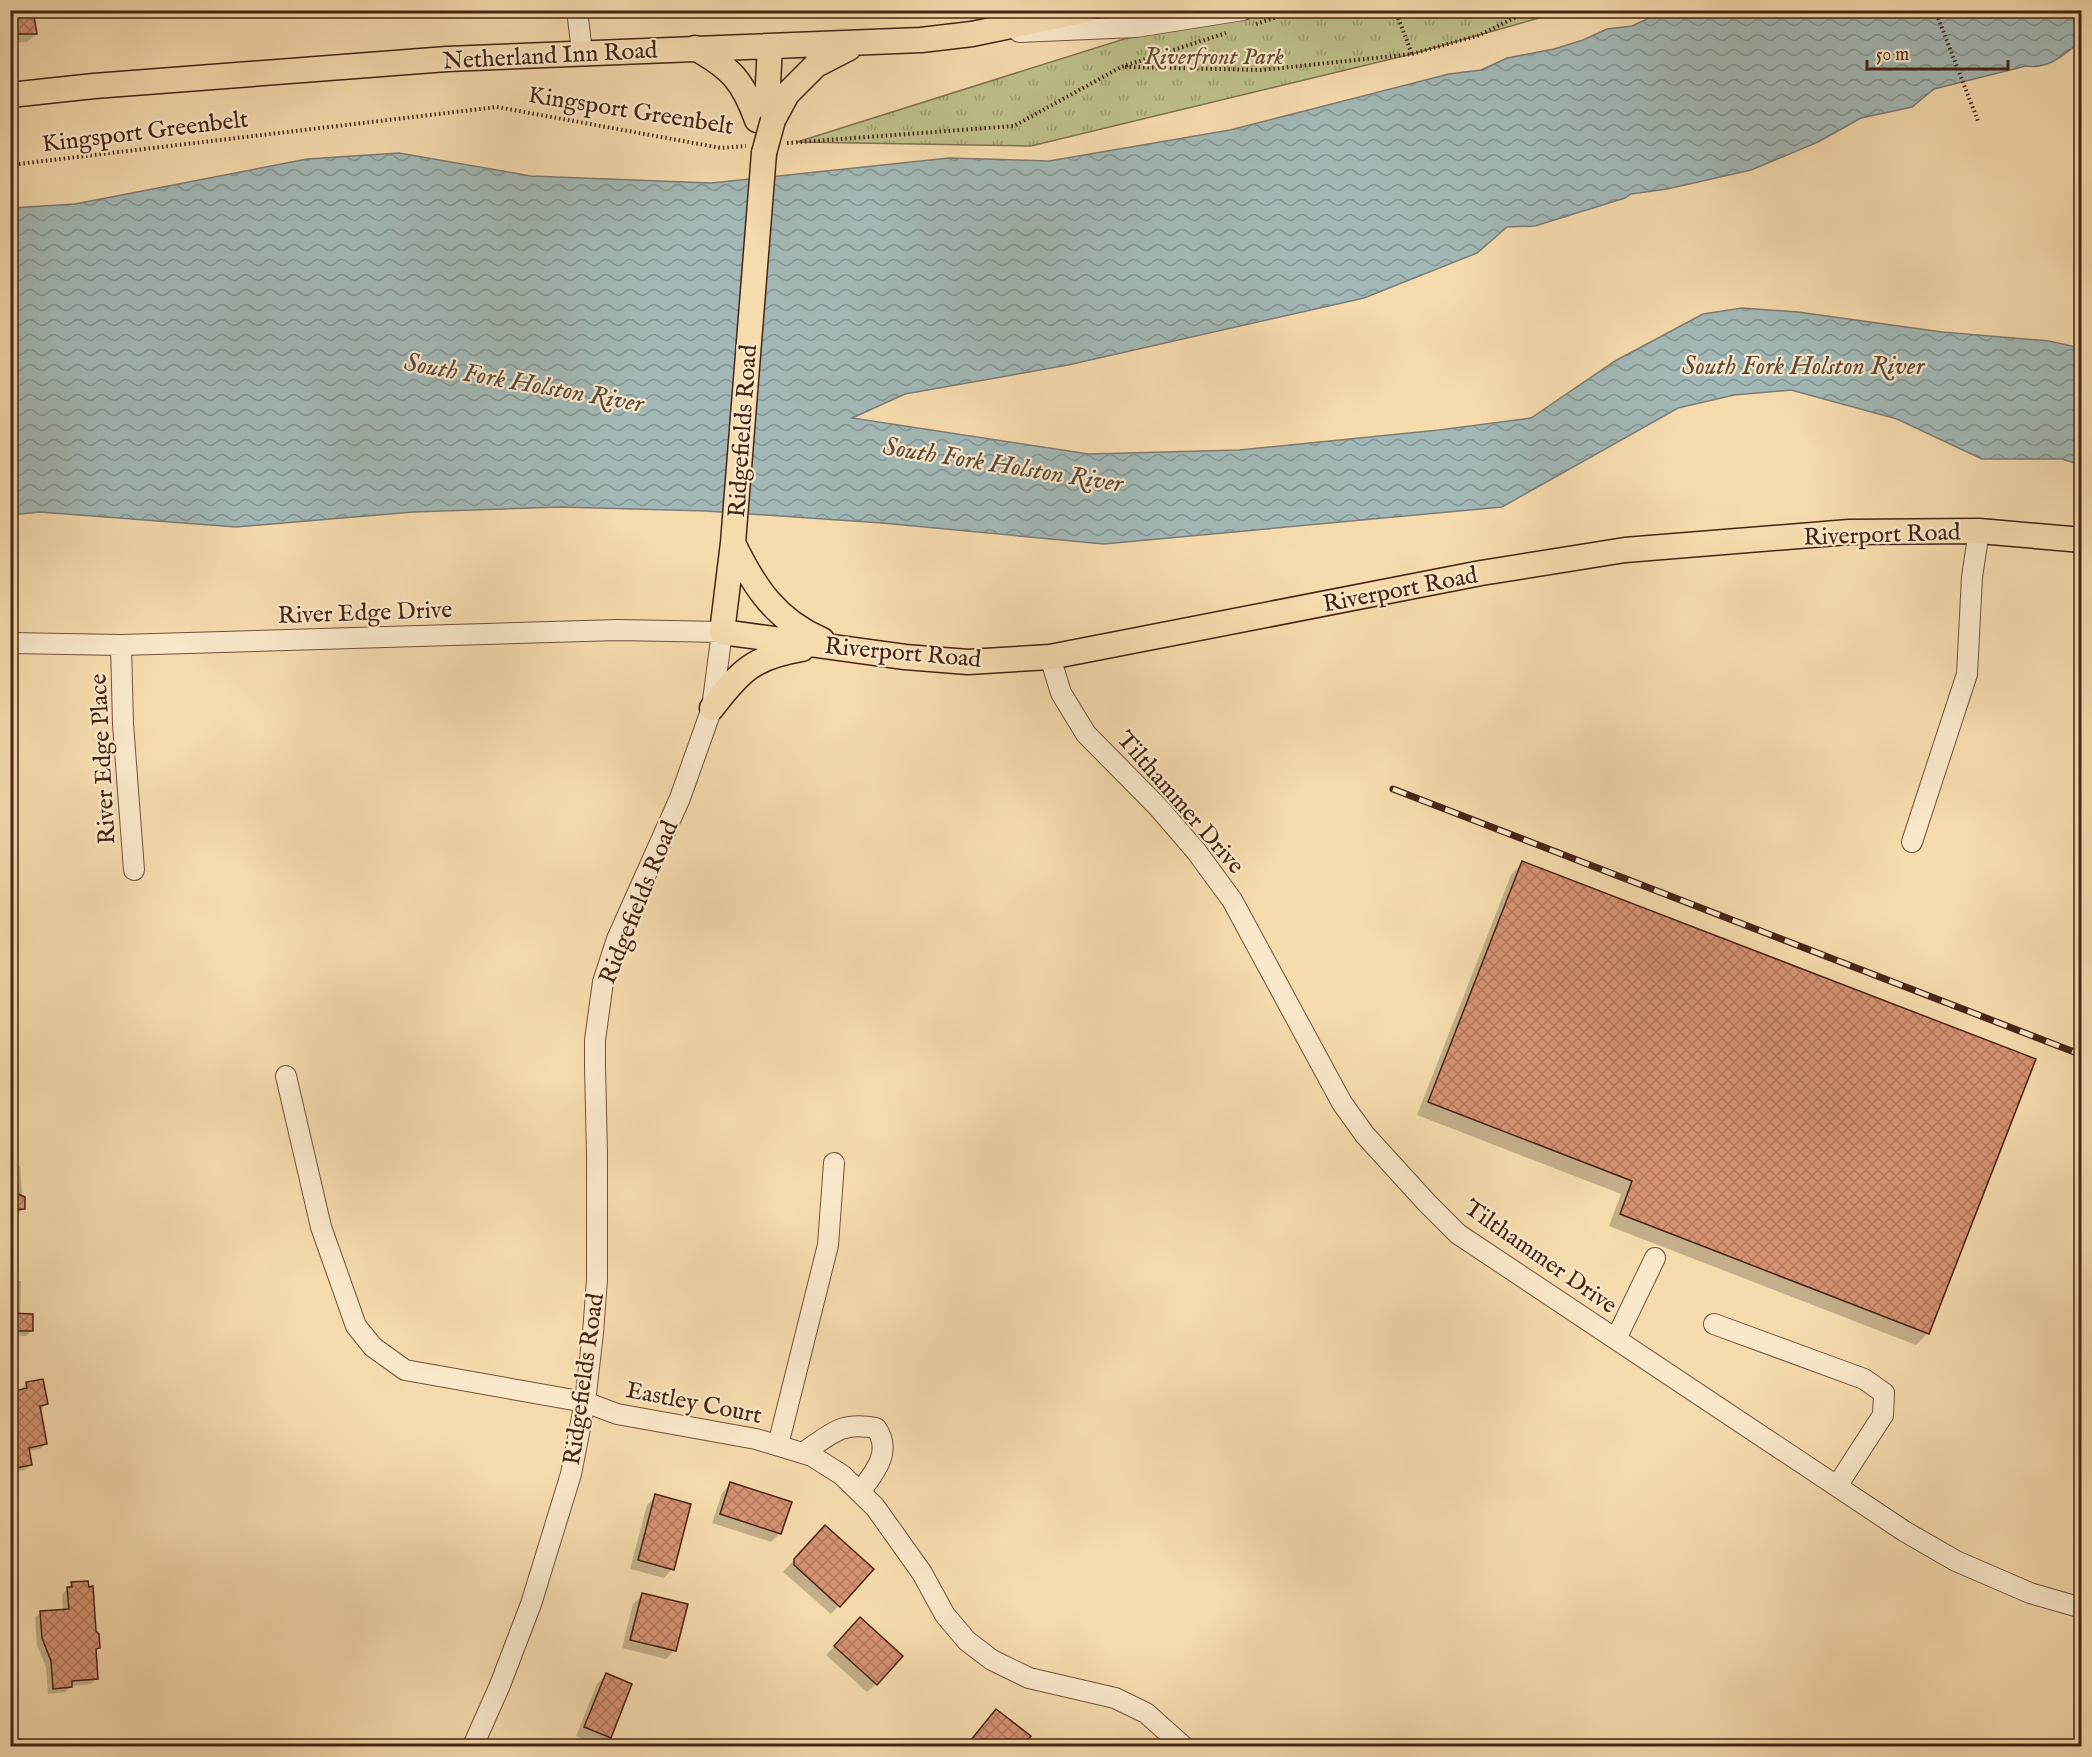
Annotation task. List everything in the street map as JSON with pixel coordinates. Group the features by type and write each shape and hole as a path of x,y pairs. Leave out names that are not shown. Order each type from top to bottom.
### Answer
{"main road":[{"name":"Netherland Inn Road","path":"10,95 94,86 447,59 582,52 869,43 972,34 1087,10"},
{"path":"695,48 719,61 740,83 765,121 816,64 842,50 869,43"},
{"name":"Ridgefields Road","path":"722,632 733,543 768,147 765,121 770,46"},
{"name":"Riverport Road","path":"722,632 905,657 968,662 1050,657 1481,573 1625,550 1849,532 1979,531 2082,540"},
{"path":"733,543 747,573 765,599 788,621 810,635 840,648"},
{"path":"712,708 735,678 751,665 772,655 801,649 840,648"}],"street":[{"path":"577,10 582,52"},
{"path":"972,34 1136,27 1248,18"},
{"path":"1912,842 1967,674 1972,577 1979,531"},
{"name":"River Edge Drive","path":"10,643 121,645 618,630 722,632"},
{"name":"Ridgefields Road","path":"473,1746 500,1685 531,1604 571,1474 585,1402 597,1280 595,1040 603,982 617,939 680,798 712,708 722,632"},
{"name":"River Edge Place","path":"121,645 123,724 134,870"},
{"name":"Tilthammer Drive","path":"1050,657 1061,693 1086,734 1158,807 1196,851 1232,900 1342,1103 1365,1135 1458,1234 1904,1530 1956,1561 2030,1593 2082,1608"},
{"name":"Eastley Court","path":"286,1076 321,1227 356,1326 373,1347 405,1370 585,1402 617,1414 756,1439 812,1455 842,1475 875,1508 922,1573 945,1615 967,1641 992,1660 1029,1678 1115,1698 1146,1713 1175,1744"},
{"path":"778,1444 828,1245 834,1163"},
{"path":"1616,1339 1655,1258"},
{"path":"1714,1324 1864,1379 1884,1393 1883,1415 1837,1486"},
{"path":"803,1453 844,1426 862,1425 876,1428 882,1436 879,1467 860,1492"}],"path":[{"path":"1248,18 1298,10"},
{"path":"1395,10 1412,54"},
{"path":"1121,67 1262,70 1412,54 1480,34 1530,10"},
{"path":"1935,10 1978,121"},
{"name":"Kingsport Greenbelt","path":"10,165 497,106 721,148 768,147 1014,126 1121,67 1231,32"}],"green space":[{"name":"Riverfront Park","path":"1213,11 1564,11 1412,54 1031,146 797,142"}],"water":[{"name":"South Fork Holston River","path":"1659,11 2081,11 2081,41 2049,63 2026,66 1934,89 1912,107 1861,118 1818,142 1751,170 1667,189 1631,194 1625,198 1535,226 1507,227 1477,253 1364,298 1068,365 905,394 852,418 1089,454 1239,450 1439,430 1531,418 1615,361 1703,314 1742,308 1798,312 1942,332 2049,341 2081,348 2081,465 2062,459 1982,459 1897,419 1791,390 1734,395 1678,408 1502,507 1104,544 882,523 706,511 561,507 413,512 236,527 40,512 11,515 11,208 75,204 307,159 399,153 531,176 711,183 949,158 1049,161 1230,130 1449,74 1481,70 1507,58 1554,49 1583,40 1607,29 1632,26"}],"building":[{"path":"33,10 37,34 10,34 10,12"},
{"path":"1522,861 2036,1059 1929,1334 1620,1214 1632,1181 1428,1102"},
{"path":"10,1190 25,1197 25,1209 10,1210"},
{"path":"10,1313 33,1314 33,1331 10,1331"},
{"path":"43,1379 48,1404 40,1406 47,1444 29,1448 32,1465 10,1469 10,1392 27,1388 26,1382"},
{"path":"730,1482 792,1502 781,1534 720,1514"},
{"path":"655,1494 691,1504 674,1570 638,1560"},
{"path":"825,1525 874,1569 840,1607 794,1565 794,1559"},
{"path":"88,1581 89,1587 93,1586 96,1631 99,1634 100,1648 96,1649 98,1679 72,1681 72,1687 53,1689 51,1661 42,1638 40,1611 69,1609 67,1587 72,1587 71,1582"},
{"path":"642,1593 688,1604 676,1651 630,1640"},
{"path":"860,1617 903,1656 877,1685 834,1646"},
{"path":"606,1673 632,1684 611,1738 584,1727"},
{"path":"996,1709 1031,1736 1022,1746 966,1746"}],"railway":[{"path":"1393,789 2082,1055"}]}
